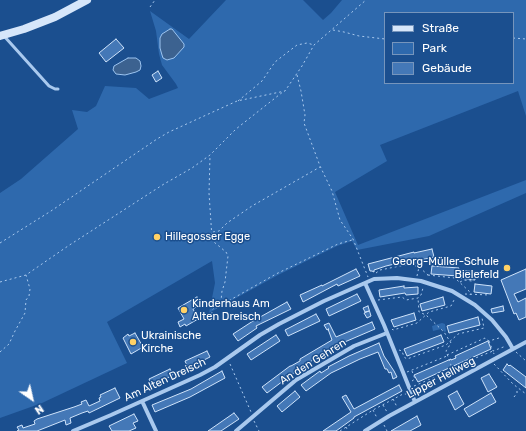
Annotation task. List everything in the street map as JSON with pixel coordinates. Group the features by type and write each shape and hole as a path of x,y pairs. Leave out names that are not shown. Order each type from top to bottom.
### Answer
{"street":[{"path":"2,35 24,29 55,17 87,0"},
{"name":"Am Alten Dreisch","path":"73,431 200,376 260,335 279,324 324,301 374,279 398,278 417,280 459,294 479,308 492,320 506,336 513,350"},
{"path":"367,282 416,402"},
{"name":"An den Gehren","path":"236,431 296,380 354,346 387,333"},
{"name":"Lipper Hellweg","path":"365,431 382,420 526,342"},
{"path":"142,401 156,431"}],"lane":[{"path":"2,35 50,86 58,89"}],"path":[{"path":"150,7 155,0"},
{"path":"0,282 26,275 68,246 210,155 236,129 285,91 297,75 314,45 366,0"},
{"path":"332,30 359,36 384,39"},
{"path":"514,38 526,39"},
{"path":"0,243 51,211 157,139 237,101 262,81 275,62 298,46 307,43 314,45"},
{"path":"297,75 302,91 305,115 304,122 320,166 332,191 340,220 353,239 367,282"},
{"path":"237,101 285,91"},
{"path":"210,155 209,193 212,232 214,242 226,252 228,256 221,301 213,309 210,319"},
{"path":"212,232 219,231 227,223 252,206 320,166"},
{"path":"213,309 276,274 338,244 353,239"},
{"path":"374,279 374,276 380,270 435,259"},
{"path":"417,280 419,267 422,262"},
{"path":"409,264 419,267 428,275 455,278 471,293"},
{"path":"0,352 9,344 25,313 26,300 29,296 30,289 26,275"},
{"path":"374,302 378,300 402,297 406,300 418,298 421,296 428,275"},
{"path":"460,282 464,280 472,281"},
{"path":"470,301 471,293"},
{"path":"384,325 393,330 417,323 429,312 451,306 459,294 471,293 490,295"},
{"path":"418,298 419,312 426,315 444,332 451,343 446,351 452,368"},
{"path":"393,347 402,351 404,357 407,359 446,345 458,334 484,328 479,308"},
{"path":"489,341 506,336"},
{"path":"404,374 485,338 489,341 493,351"},
{"path":"410,388 450,371 452,368 510,344"},
{"path":"513,350 526,361"},
{"path":"227,358 259,431"},
{"path":"491,361 526,394"},
{"path":"459,365 465,375"},
{"path":"412,370 415,379"},
{"path":"443,373 445,378"},
{"path":"432,378 434,384"},
{"path":"514,397 517,387"},
{"path":"340,431 373,410 403,394 413,395"},
{"path":"393,399 397,407"},
{"path":"383,405 387,412"},
{"path":"373,410 377,418"},
{"path":"382,420 387,431"},
{"path":"346,427 348,431"}],"green space":[{"path":"226,0 303,0 323,20 342,0 526,0 526,116 518,91 380,145 387,161 335,192 358,245 526,180 526,193 429,236 357,250 352,241 337,246 278,275 209,313 215,283 212,261 107,322 127,363 42,403 0,418 0,193 21,179 78,129 72,110 87,112 96,106 105,86 136,88 149,99 178,88 162,65 156,31 150,11 189,39"},
{"path":"442,323 445,324 445,332 441,329 433,331 432,326"}],"shaded area":[{"path":"172,29 184,44 184,47 174,58 167,60 163,58 162,55 160,38 162,34"},
{"path":"128,58 136,58 140,61 140,70 125,75 116,74 113,70 114,66"}],"building":[{"path":"116,39 124,48 106,62 99,53"},
{"path":"158,71 162,78 156,82 152,75"},
{"path":"432,249 434,257 416,261 416,259 386,266 374,270 374,272 370,271 368,264"},
{"path":"432,266 459,268 458,270 476,272 475,280 458,278 458,276 431,274"},
{"path":"356,269 360,276 338,286 337,284 303,302 300,295"},
{"path":"526,269 526,289 514,294 518,302 526,298 526,317 519,320 516,313 514,314 501,280"},
{"path":"475,284 492,286 491,294 474,292"},
{"path":"404,286 404,288 418,287 418,294 406,295 405,293 380,297 379,290"},
{"path":"357,294 361,301 329,316 326,309"},
{"name":"Kinderhaus Am Alten Dreisch","path":"197,297 201,304 193,309 198,319 186,326 185,324 180,327 178,322 184,319 178,308"},
{"path":"443,297 445,305 422,311 420,304"},
{"path":"287,302 291,309 256,326 257,328 238,341 233,334 253,321"},
{"path":"368,306 371,316 367,318 364,313 369,311 365,312 363,308"},
{"path":"503,306 504,311 492,313 491,309"},
{"path":"414,313 416,320 394,327 391,320"},
{"path":"316,314 320,321 288,336 285,330"},
{"path":"478,317 480,325 449,333 447,326"},
{"path":"372,322 375,329 333,347 334,348 294,371 295,372 267,393 262,387 290,366 300,361 300,359 332,340 328,329 327,330 324,325 329,323 336,337"},
{"name":"Ukrainische Kirche","path":"135,333 143,347 131,354 123,338 128,334 129,336"},
{"path":"276,335 280,341 251,360 247,354"},
{"path":"441,335 444,342 407,356 404,349"},
{"path":"488,341 491,349 418,382 414,375 456,358 455,356"},
{"path":"379,343 384,356 397,377 393,379 391,372 389,373 387,369 385,369 378,352 331,373 306,391 301,385 320,371 321,373 329,368 328,367 349,356"},
{"path":"207,351 210,357 188,368 185,361"},
{"path":"507,364 526,377 526,388 503,370"},
{"path":"170,369 173,375 152,386 149,379"},
{"path":"222,371 225,378 190,397 155,412 152,405 191,389"},
{"path":"489,374 497,387 488,392 481,378"},
{"path":"399,385 402,391 354,417 336,431 323,431 351,412 342,397 346,395 354,409"},
{"path":"115,388 120,398 89,413 88,411 70,418 71,423 66,425 65,420 37,431 17,431 19,430 17,427 22,425 23,428 35,424 34,421 37,419 82,404 81,402 86,400 89,406 100,401 100,395"},
{"path":"295,391 300,397 282,412 277,406"},
{"path":"457,391 464,404 455,410 448,396"},
{"path":"491,393 496,402 469,417 464,409"},
{"path":"234,413 239,419 221,431 208,431"},
{"path":"134,414 138,421 133,423 136,428 129,431 112,431 109,426"},
{"path":"417,416 421,425 410,431 391,431"}],"place":[{"name":"Hillegosser Egge","path":"157,237"},
{"name":"Georg-Müller-Schule Bielefeld","path":"507,268"},
{"name":"Kinderhaus Am Alten Dreisch","path":"184,310"},
{"name":"Ukrainische Kirche","path":"133,342"}]}
